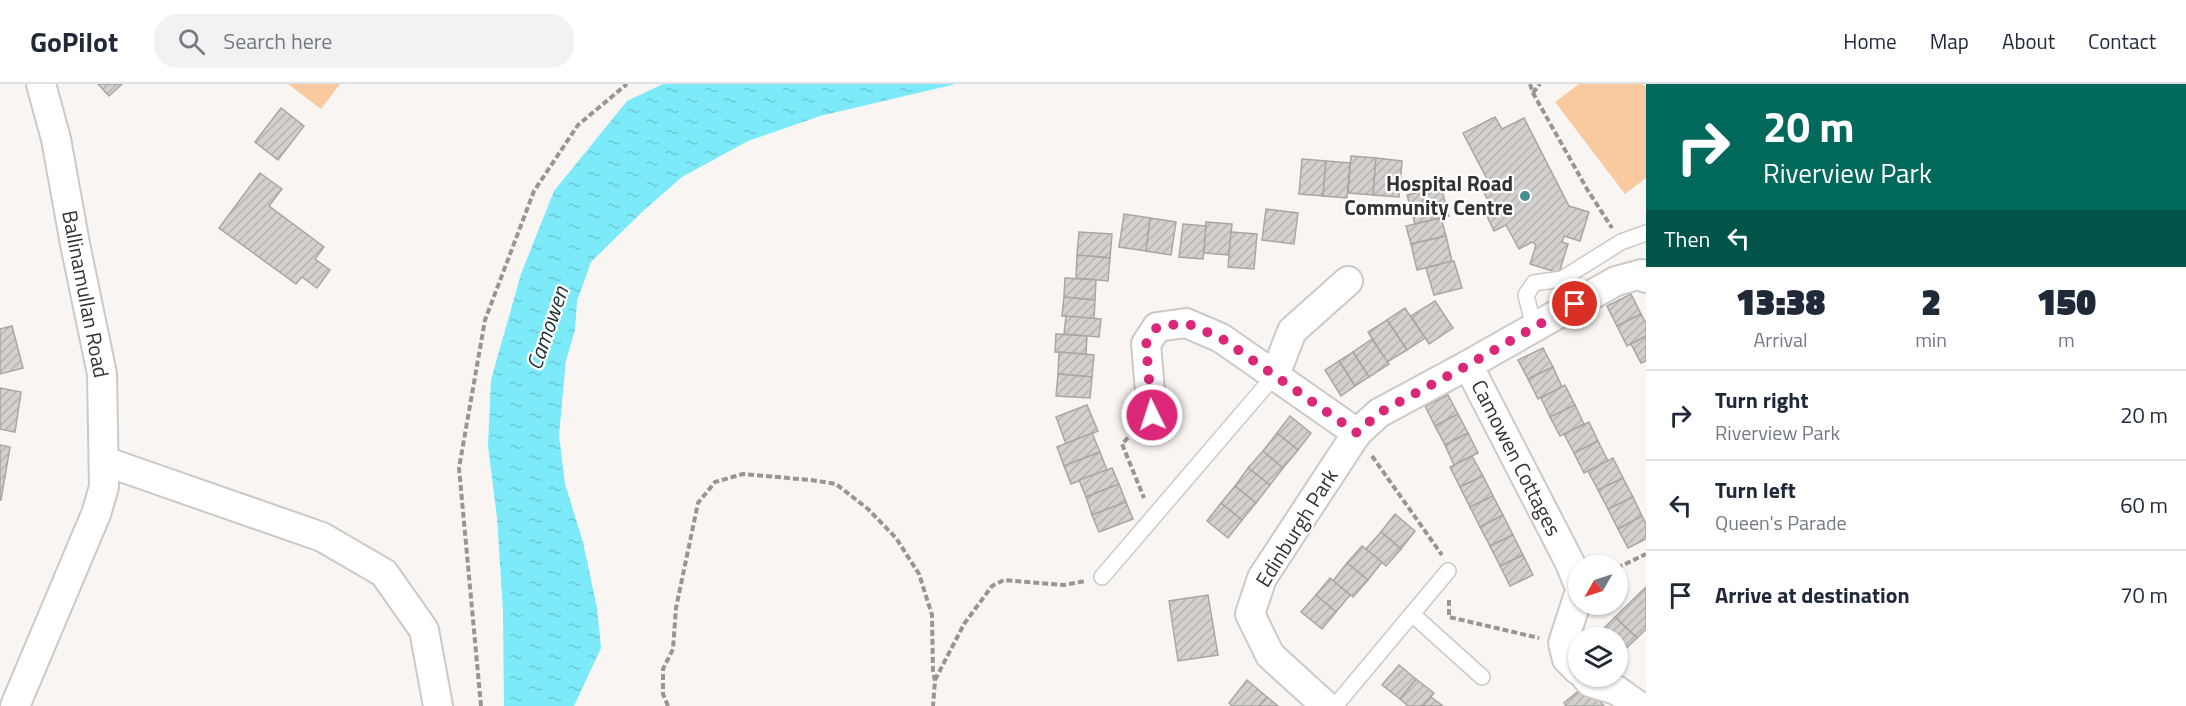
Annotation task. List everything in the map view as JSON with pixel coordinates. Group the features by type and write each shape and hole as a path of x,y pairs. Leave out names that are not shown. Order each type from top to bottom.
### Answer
{"street":[{"name":"Ballinamullan Road","path":"15,706 96,514 105,487 102,374 56,139 41,84"},
{"name":"Edinburgh Park","path":"1326,706 1270,655 1250,614 1262,578 1357,433 1379,413 1616,281 1641,274 1646,278"},
{"path":"1275,375 1292,331 1348,281"},
{"path":"1152,415 1146,344 1157,327 1186,323 1221,338 1357,433"},
{"name":"Camowen Cottages","path":"1468,365 1568,559"},
{"path":"104,461 322,537 384,573 424,630 438,706"},
{"path":"1568,628 1563,644 1568,660"},
{"path":"1606,687 1616,690 1639,706"}],"lane":[{"path":"1533,328 1526,295 1534,282 1562,279 1621,242 1646,233"},
{"path":"1102,577 1275,375"},
{"path":"1335,706 1448,571"},
{"path":"1412,615 1482,677"}],"path":[{"path":"481,706 459,468 486,320 534,191 578,125 627,84"},
{"path":"1530,84 1587,189 1621,242"},
{"path":"1533,93 1540,84"},
{"path":"1152,415 1122,444 1152,518"},
{"path":"668,706 663,694 663,669 673,649 676,608 698,503 715,482 743,474 836,484 868,509 896,538 919,574 932,615 935,681 933,706"},
{"path":"1628,563 1646,554"},
{"path":"935,681 964,624 992,586 1004,580 1064,585 1102,577"}],"shaded area":[{"path":"288,84 340,84 321,109"},
{"path":"1579,84 1643,84 1646,87 1646,178 1625,194 1555,102"}],"water":[{"name":"Camowen","path":"663,84 956,84 820,116 748,141 682,177 591,262 577,301 575,330 566,360 559,435 565,484 583,542 597,608 601,648 574,706 504,706 503,611 497,518 488,446 491,380 521,274 554,191 627,101"}],"building":[{"path":"98,84 122,84 109,96"},
{"path":"281,108 304,126 278,160 255,142"},
{"name":"Hospital Road Community Centre","path":"1495,117 1502,129 1524,118 1569,206 1589,212 1580,241 1564,236 1562,242 1568,244 1559,273 1530,264 1536,245 1532,242 1519,249 1506,225 1494,231 1486,214 1493,210 1480,185 1488,181 1463,133"},
{"path":"1351,156 1376,158 1373,195 1348,193"},
{"path":"1376,158 1402,161 1399,197 1373,195"},
{"path":"1302,159 1326,161 1323,196 1299,194"},
{"path":"1326,161 1350,163 1347,198 1323,196"},
{"path":"260,173 282,189 269,206 324,247 315,259 330,270 317,288 302,277 296,284 219,228"},
{"path":"1441,187 1449,216 1415,224 1407,195"},
{"path":"1266,209 1298,213 1294,244 1262,240"},
{"path":"1124,214 1150,218 1146,251 1119,247"},
{"path":"1150,218 1176,222 1171,255 1146,251"},
{"path":"1441,218 1446,236 1411,244 1406,226"},
{"path":"1206,222 1232,224 1229,255 1204,253"},
{"path":"1183,224 1206,226 1203,259 1179,257"},
{"path":"1079,232 1112,234 1110,258 1077,255"},
{"path":"1231,232 1257,234 1254,269 1228,267"},
{"path":"1446,236 1452,261 1417,270 1411,244"},
{"path":"1077,255 1110,258 1108,281 1076,278"},
{"path":"1454,261 1462,288 1434,295 1426,268"},
{"path":"1065,278 1096,280 1095,300 1064,297"},
{"path":"1631,294 1641,314 1617,326 1607,306"},
{"path":"1064,297 1095,300 1094,319 1062,316"},
{"path":"1435,301 1453,328 1429,344 1411,316"},
{"path":"1405,308 1425,338 1407,350 1387,320"},
{"path":"1641,314 1646,323 1646,336 1627,346 1617,326"},
{"path":"1066,316 1101,319 1099,337 1064,334"},
{"path":"1387,320 1407,350 1387,362 1368,332"},
{"path":"12,326 23,368 0,374 0,329"},
{"path":"1056,334 1087,336 1086,354 1055,352"},
{"path":"1646,336 1646,361 1641,363 1631,344"},
{"path":"1372,339 1389,364 1369,377 1353,352"},
{"path":"1543,348 1553,367 1528,379 1518,360"},
{"path":"1059,352 1094,355 1092,377 1058,374"},
{"path":"1353,352 1369,377 1355,386 1339,361"},
{"path":"1339,361 1355,386 1341,396 1325,370"},
{"path":"1553,367 1562,387 1538,399 1528,379"},
{"path":"1058,374 1092,377 1090,398 1056,396"},
{"path":"1565,385 1575,405 1550,417 1541,398"},
{"path":"0,388 21,392 15,432 0,429"},
{"path":"1448,395 1458,414 1435,426 1425,406"},
{"path":"1087,405 1098,431 1066,444 1056,417"},
{"path":"1575,405 1584,424 1560,436 1550,417"},
{"path":"1458,414 1468,433 1445,445 1435,426"},
{"path":"1290,416 1311,433 1298,450 1277,433"},
{"path":"1589,422 1598,441 1574,453 1564,434"},
{"path":"1092,433 1100,452 1064,466 1057,447"},
{"path":"1277,433 1298,450 1283,468 1263,451"},
{"path":"1468,433 1478,453 1454,465 1445,445"},
{"path":"1598,441 1608,461 1584,473 1574,453"},
{"path":"0,445 10,447 1,500 0,500"},
{"path":"1263,451 1283,468 1270,485 1248,468"},
{"path":"1100,452 1107,470 1071,484 1064,466"},
{"path":"1472,456 1483,476 1460,487 1450,467"},
{"path":"1613,458 1623,478 1598,490 1588,471"},
{"path":"1112,468 1119,484 1086,497 1079,480"},
{"path":"1248,468 1270,485 1256,503 1235,486"},
{"path":"1483,476 1493,496 1470,507 1460,487"},
{"path":"1623,478 1633,497 1608,509 1598,490"},
{"path":"1119,484 1126,502 1092,515 1086,497"},
{"path":"1235,486 1256,503 1242,520 1221,503"},
{"path":"1493,496 1503,515 1480,527 1470,507"},
{"path":"1633,497 1642,516 1618,529 1608,509"},
{"path":"1126,502 1133,519 1099,532 1092,515"},
{"path":"1221,503 1242,520 1228,538 1207,521"},
{"path":"1395,514 1415,531 1401,549 1381,532"},
{"path":"1503,515 1513,535 1490,546 1480,527"},
{"path":"1642,516 1646,524 1646,539 1628,548 1618,529"},
{"path":"1381,532 1401,549 1386,566 1366,549"},
{"path":"1513,535 1523,555 1500,566 1490,546"},
{"path":"1362,546 1382,562 1368,580 1347,563"},
{"path":"1523,555 1533,575 1510,586 1500,566"},
{"path":"1347,563 1368,580 1353,597 1333,581"},
{"path":"1330,578 1350,595 1336,612 1316,595"},
{"path":"1646,587 1646,629 1637,638 1615,617 1628,615 1628,604"},
{"path":"1208,595 1218,655 1178,661 1169,601"},
{"path":"1316,595 1336,612 1322,629 1301,612"},
{"path":"1615,617 1625,627 1605,627"},
{"path":"1628,629 1637,638 1628,647"},
{"path":"1399,665 1416,679 1400,699 1382,685"},
{"path":"1416,679 1434,693 1423,706 1408,706 1400,699"},
{"path":"1247,680 1267,697 1259,706 1232,706 1229,703"},
{"path":"1583,687 1589,687 1604,706 1566,706 1564,703"},
{"path":"1267,697 1278,706 1259,706"},
{"path":"1431,697 1443,706 1423,706"}],"place":[{"name":"Hospital Road Community Centre","path":"1525,196"}],"route":[{"path":"1152,415 1146,344 1157,327 1186,323 1221,338 1357,433 1379,413 1575,304"}]}
